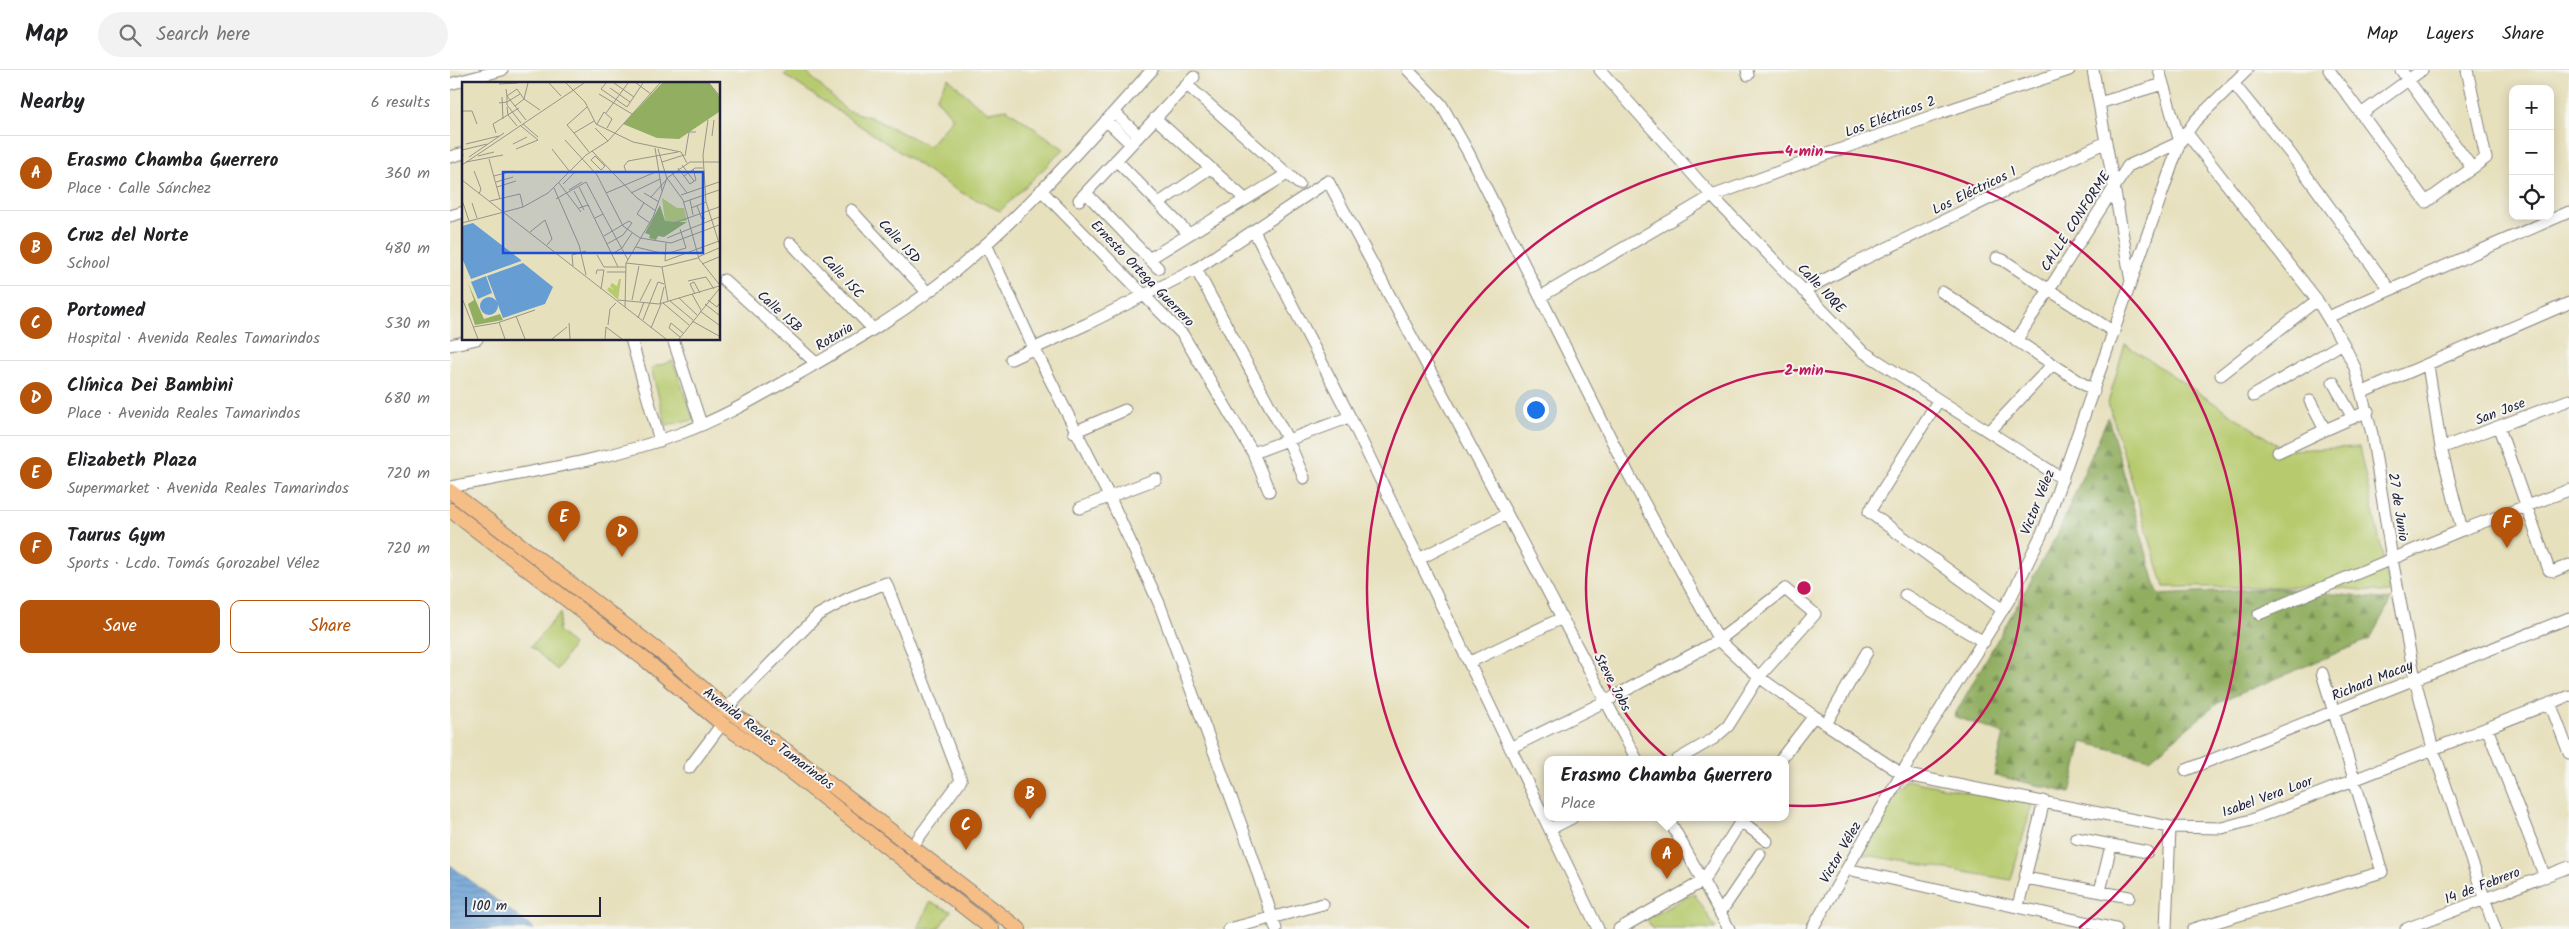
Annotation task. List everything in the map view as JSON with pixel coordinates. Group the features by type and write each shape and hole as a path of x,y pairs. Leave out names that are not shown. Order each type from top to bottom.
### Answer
{"main road":[{"name":"Avenida Reales Tamarindos","path":"450,489 658,650 726,709 788,752 1019,929"},
{"name":"Avenida Reales Tamarindos","path":"450,510 648,662 722,724 779,764 992,929"},
{"path":"648,662 658,650"},
{"path":"927,878 936,866"}],"street":[{"path":"450,84 502,70"},
{"name":"Rotaria","path":"450,489 588,460 660,441 701,424 816,364 873,329 927,292 986,244 1041,190 1152,70"},
{"path":"1408,70 1441,104 1468,152 1628,474 1719,640 1759,677 1902,774"},
{"name":"Calle 10QE","path":"1600,70 1712,196 1862,351 2063,479"},
{"name":"Los Eléctricos 2","path":"1540,297 1712,196 1940,113 2069,70"},
{"path":"2093,70 2131,283"},
{"path":"2159,70 2183,137"},
{"name":"Victor Vélez","path":"1812,929 1932,722 2003,610 2045,527 2183,137 2247,70"},
{"path":"2329,70 2426,202 2486,158 2467,70"},
{"path":"2401,70 2472,168"},
{"path":"2362,114 2422,70"},
{"path":"1158,268 1082,196 1191,81 1298,184"},
{"path":"2099,103 2163,84"},
{"path":"2233,84 2290,153 2390,290"},
{"path":"1110,116 1135,140"},
{"path":"1156,118 1245,199"},
{"name":"CALLE CONFORME","path":"2016,341 2128,166 2183,137"},
{"name":"27 de Junio","path":"2183,137 2317,300 2343,343 2363,392 2368,411 2392,559 2415,679 2433,749 2494,929"},
{"name":"Los Eléctricos 1","path":"1803,291 1854,264 2106,142"},
{"path":"1116,160 1189,234"},
{"path":"1159,202 1210,168"},
{"path":"1149,259 1286,174"},
{"name":"Steve Jobs","path":"1254,231 1328,181 1635,756"},
{"name":"Ernesto Ortega Guerrero","path":"1041,190 1188,341 1253,453 1269,491"},
{"name":"Calle 15D","path":"850,210 927,292"},
{"path":"2328,317 2569,212"},
{"path":"1011,358 1196,269 1254,231 1350,417 1544,817"},
{"name":"Calle 15C","path":"791,243 873,329"},
{"path":"986,244 1074,432 1108,497 1163,614 1249,846 1276,929"},
{"path":"1997,258 2003,260 2114,332"},
{"path":"1196,269 1288,440 1304,478"},
{"name":"Calle 15B","path":"724,280 816,364"},
{"path":"1942,292 2094,391"},
{"path":"2221,375 2317,300"},
{"path":"2363,392 2569,303"},
{"path":"450,345 472,340"},
{"path":"631,340 660,441"},
{"path":"673,340 701,424"},
{"path":"2254,396 2343,343"},
{"path":"1990,431 2053,364"},
{"path":"2428,365 2441,448 2462,530"},
{"path":"2333,382 2353,418"},
{"name":"San Jose","path":"2441,448 2499,428 2569,400"},
{"path":"1938,401 1869,512 2003,610"},
{"path":"2310,401 2325,430"},
{"path":"1074,432 1125,410"},
{"path":"2278,452 2368,411"},
{"path":"1253,453 1350,417"},
{"path":"2499,428 2549,570 2554,571 2569,565"},
{"path":"1080,508 1156,479"},
{"path":"2259,614 2462,530 2569,490"},
{"path":"1419,559 1507,514"},
{"path":"726,709 818,615 848,598 886,583 961,780 911,848"},
{"path":"1510,748 1606,701 1719,640 1785,589 1815,614 1759,677 1728,726 1712,739 1684,756"},
{"path":"1905,595 1984,642"},
{"path":"1470,662 1562,618"},
{"name":"Richard Macay","path":"2186,770 2569,618"},
{"path":"1826,724 1867,652"},
{"path":"2193,929 2382,872 2322,673"},
{"name":"Isabel Vera Loor","path":"1902,774 2044,801 2170,828 2206,830 2236,825 2569,696"},
{"path":"2550,703 2569,753"},
{"path":"1783,756 1814,716"},
{"path":"689,768 722,724"},
{"path":"2487,728 2545,877"},
{"path":"2018,906 2044,801"},
{"path":"1546,821 1598,929"},
{"path":"1550,829 1566,821"},
{"path":"1670,821 1729,929"},
{"path":"1619,929 1703,881 1741,821"},
{"path":"1743,821 1767,841"},
{"path":"2166,929 2170,828"},
{"path":"2076,838 2146,852"},
{"path":"2100,891 2111,846"},
{"path":"1720,913 1760,854"},
{"name":"14 de Febrero","path":"2406,929 2484,901 2569,867"},
{"path":"1847,869 2116,929"},
{"path":"2025,878 2129,897"},
{"path":"1229,929 1323,904"}],"green space":[{"path":"791,70 804,70 846,110 870,117 929,146 953,118 936,98 948,78 975,103 988,112 1007,109 1064,149 1000,211 958,191 784,75"},
{"path":"2125,344 2285,450 2359,447 2391,593 2330,587 2164,587 2108,403"},
{"path":"673,361 694,420 666,425 651,368"},
{"path":"2108,417 2158,594 2275,588 2391,600 2370,639 2218,703 2150,759 2082,742 2070,793 1994,775 2004,734 1954,716 2058,533"},
{"path":"561,612 558,631 573,645 557,670 531,646"},
{"path":"1905,780 2032,804 2011,880 1860,854"},
{"path":"1694,893 1716,929 1652,929 1647,919"},
{"path":"930,902 951,911 938,929 918,929"}],"water":[{"path":"450,865 534,929 450,929"}],"place":[{"name":"Elizabeth Plaza","path":"564,542"},
{"name":"Taurus Gym","path":"2507,548"},
{"name":"Clínica Dei Bambini","path":"622,557"},
{"name":"Cruz del Norte","path":"1030,819"},
{"name":"Portomed","path":"966,850"},
{"name":"Erasmo Chamba Guerrero","path":"1667,879"}]}
